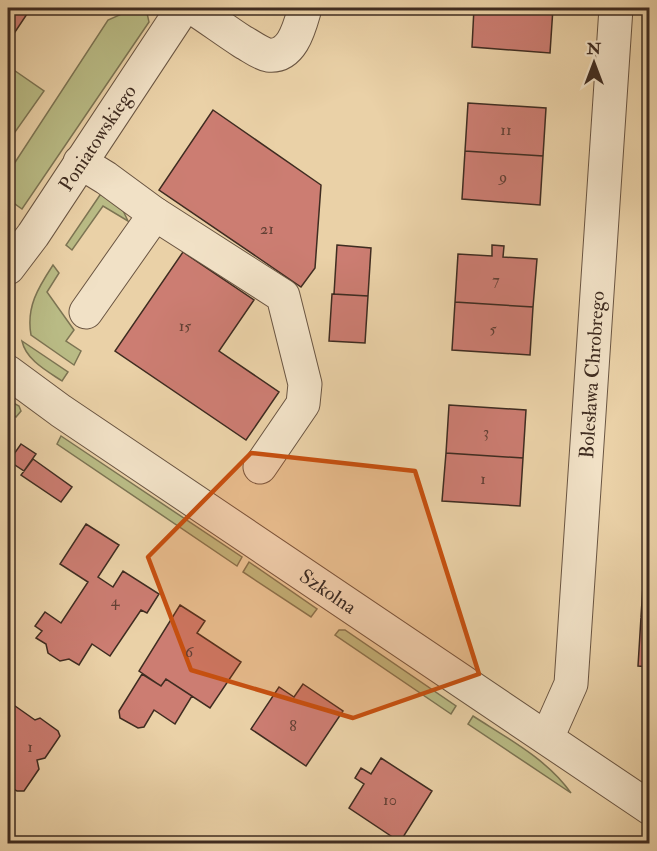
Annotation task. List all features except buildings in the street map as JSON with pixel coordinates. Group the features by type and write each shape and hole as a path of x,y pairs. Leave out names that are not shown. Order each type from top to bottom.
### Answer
{"street":[{"name":"Poniatowskiego","path":"8,268 33,235 183,8"},
{"path":"193,8 245,43 267,54 276,54 294,41 305,8"},
{"name":"Bolesława Chrobrego","path":"547,738 571,684 616,8"},
{"path":"80,162 155,214 283,296 305,384 303,404 260,467"},
{"path":"86,312 155,214"},
{"name":"Szkolna","path":"8,372 61,411 650,808"}],"highlighted area":[{"path":"251,453 415,471 479,674 353,718 191,670 148,557"}],"green space":[{"path":"135,8 147,13 149,22 22,209 8,199 8,173 108,20"},
{"path":"8,66 44,91 8,142"},
{"path":"108,194 118,200 128,221 103,206 72,250 66,245 100,195"},
{"path":"53,265 59,273 47,292 74,330 66,341 81,351 74,365 31,335 32,307 38,290"},
{"path":"22,341 68,372 62,381 32,359"},
{"path":"8,400 19,406 21,411 16,417 8,412"},
{"path":"61,436 242,557 237,566 57,444"},
{"path":"249,562 317,609 311,617 243,572"},
{"path":"339,630 345,630 456,706 451,714 335,635"},
{"path":"473,716 538,759 571,793 468,724"}]}
